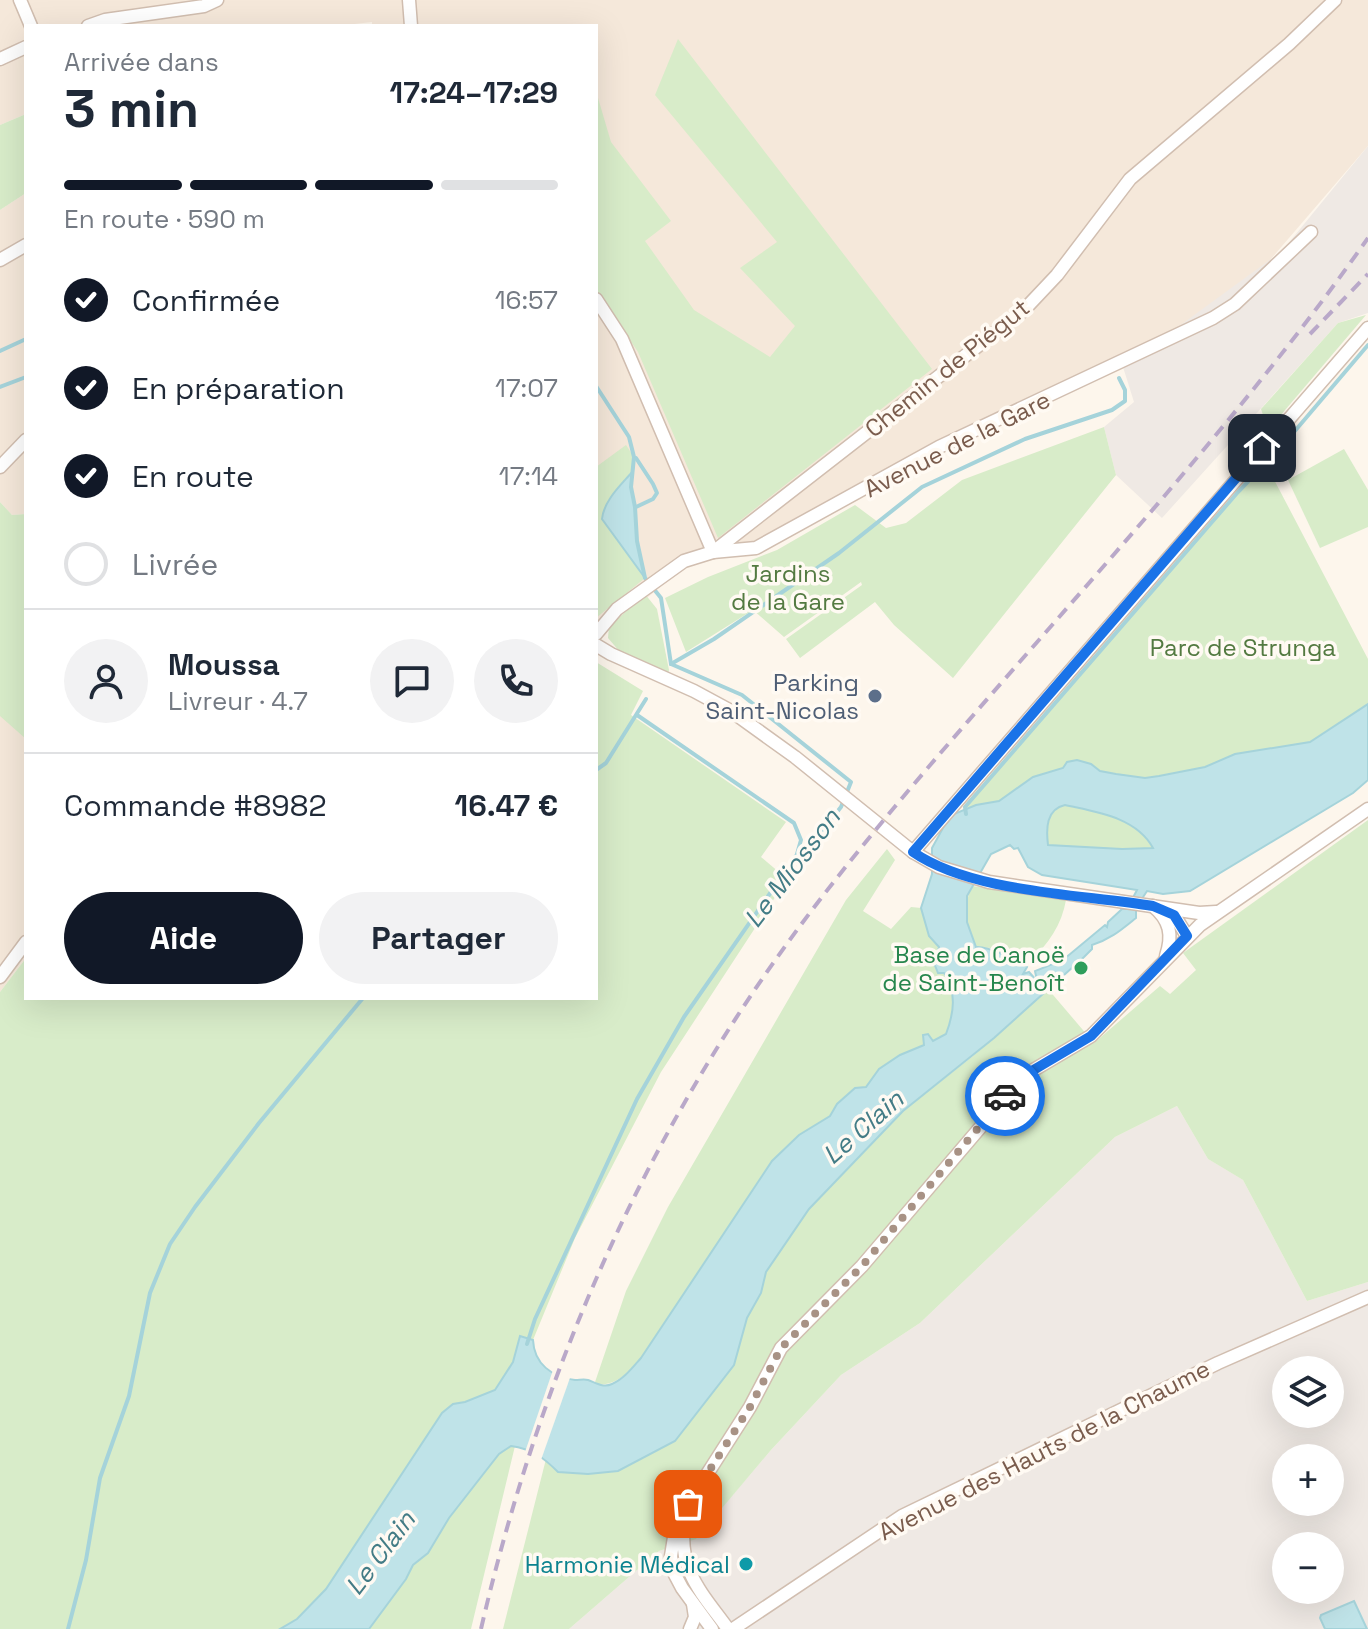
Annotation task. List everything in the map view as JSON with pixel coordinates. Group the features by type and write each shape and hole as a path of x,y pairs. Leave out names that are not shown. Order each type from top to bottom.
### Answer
{"street":[{"path":"20,0 30,24"},
{"path":"94,24 204,6 217,0"},
{"path":"409,0 411,24"},
{"name":"Chemin de Piégut","path":"713,552 1024,310 1057,275 1130,179 1289,44 1335,0"},
{"path":"0,59 24,48"},
{"name":"Avenue de la Gare","path":"598,632 617,609 640,590 684,561 713,552 756,548 939,447 1213,318 1235,304 1311,232"},
{"path":"0,260 24,246"},
{"path":"598,302 622,339 713,552"},
{"path":"918,856 1368,328"},
{"path":"0,467 24,442"},
{"path":"598,646 731,711 918,856 953,873 989,882 1199,913 1219,911"},
{"path":"712,1629 673,1571 671,1556 675,1531 688,1504 750,1407 781,1348 862,1266 1013,1087 1039,1066 1091,1036 1187,936 1368,809"},
{"path":"1153,906 1174,915 1187,936"},
{"path":"1153,906 1163,915 1170,934 1165,959"},
{"path":"0,977 24,945"},
{"name":"Avenue des Hauts de la Chaume","path":"731,1629 753,1623 817,1571 902,1516 1218,1363 1368,1297"},
{"path":"688,1504 683,1532 684,1562 699,1589 731,1629"},
{"path":"690,1629 695,1617 693,1604"}],"shaded area":[{"path":"0,0 1368,0 1368,146 1234,302 939,447 756,548 718,538 598,639 598,24 24,24 24,115 0,125"},
{"path":"1368,146 1368,313 1338,323 1162,518 1116,475 1104,427 1134,402 1123,367 1282,251"},
{"path":"24,194 24,514 12,515 0,502 0,210"},
{"path":"24,592 24,961 0,992 0,616"},
{"path":"1177,1106 1208,1159 1243,1180 1307,1301 1368,1282 1368,1629 569,1629 659,1551 696,1538 771,1450 841,1375 920,1323 1115,1137"}],"green space":[{"path":"678,39 932,369 718,538 638,352 598,293 598,98 611,142 671,221 645,241 694,310 770,357 795,326 740,268 777,242 655,95"},
{"path":"24,115 24,194 0,210 0,125"},
{"path":"1366,315 1268,430 1261,409 1338,323"},
{"name":"Jardins de la Gare","path":"1104,427 1116,475 953,678 894,625 875,602 800,658 786,639 862,585 861,582 784,637 753,610 686,652 665,598 777,550 855,505 886,528 906,523 962,480"},
{"path":"626,445 634,457 635,518 645,578 598,616 598,466"},
{"path":"1344,449 1368,490 1368,527 1320,548 1288,480"},
{"name":"Parc de Strunga","path":"1269,470 1368,659 1368,704 1310,742 1235,754 1205,767 1145,778 1100,771 1091,764 1077,760 1063,768 1033,777 999,801 964,810 1256,473"},
{"path":"0,502 12,515 24,514 24,737 0,716"},
{"path":"645,594 657,609 668,674 620,652 608,638 609,627"},
{"path":"598,663 643,691 631,715 786,822 761,857 787,879 661,1072 575,1238 533,1340 514,1427 515,1446 471,1629 0,1629 0,992 24,961 24,1000 598,1000"},
{"path":"1065,805 1125,823 1136,829 1153,848 1048,845 1050,815"},
{"path":"1368,820 1368,1282 1307,1301 1243,1180 1208,1159 1177,1106 1115,1137 920,1323 841,1375 771,1450 696,1539 659,1551 569,1629 503,1629 546,1459 666,1410 809,1209 903,1111 973,1056 1048,989 1094,1043 1160,986 1170,994 1196,970 1183,953"},
{"path":"887,849 895,860 863,911 891,929 911,907 921,908 929,936 939,947 936,971 943,973 952,995 951,1018 946,1034 925,1041 924,1045 900,1055 879,1069 866,1087 837,1104 830,1116 799,1135 772,1162 641,1358 615,1381 594,1385 626,1291 668,1207 846,900"},
{"path":"972,886 1066,900 1053,934 1030,961 999,954 991,948 976,947 966,917"}],"water":[{"path":"633,471 631,487 637,541 645,578 602,519 610,499"},
{"name":"Le Clain","path":"1368,704 1368,780 1353,793 1190,891 1163,894 1147,891 1136,908 1136,918 1110,937 1092,945 1084,957 994,1038 903,1111 809,1209 766,1272 761,1293 747,1318 734,1365 675,1441 618,1471 588,1474 558,1472 537,1454 511,1446 499,1454 449,1518 428,1553 413,1565 369,1629 280,1629 297,1619 326,1589 442,1413 453,1404 495,1390 513,1362 520,1336 533,1340 541,1362 559,1376 600,1385 612,1384 620,1379 641,1358 772,1161 799,1135 830,1116 837,1104 855,1088 866,1087 879,1069 900,1055 924,1045 923,1035 928,1034 933,1041 946,1034 952,1010 951,988 944,973 938,973 932,958 939,947 929,936 921,908 932,874 932,848 954,814 976,805 999,801 1033,777 1063,768 1067,762 1077,760 1091,764 1100,771 1145,778 1205,767 1235,754 1310,742","holes":["1065,805 1126,823 1146,838 1153,848 1048,845 1047,826 1051,815","1010,845 1018,848 1028,867 1042,875 1137,890 1127,909 1122,909 1108,922 1107,927 1105,925 1063,960 1035,971 1037,981 1029,972 1023,974 1027,967 1017,961 976,947 967,922 967,896 991,854"]},
{"path":"1354,1601 1367,1629 1325,1629 1321,1615"}],"pier":[{"path":"554,1367 571,1375 541,1460 525,1452"}],"waterway":[{"path":"0,351 24,340"},
{"path":"966,814 965,807 1238,492 1256,473 1276,468 1294,432 1368,345"},
{"name":"Le Miosson","path":"0,387 24,378"},
{"path":"671,664 714,639 839,553 922,487 1025,439 1112,410 1125,401 1125,390 1119,378"},
{"name":"Le Miosson","path":"598,389 629,437 634,457 631,487 637,541 645,578 661,598 671,664"},
{"path":"636,458 657,493 653,499 636,507"},
{"name":"Le Miosson","path":"527,1344 535,1319 637,1099 684,1017 796,856 841,807 851,782 742,695 671,664"},
{"path":"598,769 606,763 646,699"},
{"path":"637,715 794,823 801,840 797,854"},
{"path":"68,1629 86,1560 100,1478 129,1396 150,1293 170,1244 259,1123 361,1000"}],"railway":[{"path":"481,1629 533,1443 603,1263 645,1176 691,1092 742,1009 797,930 867,841 1232,415 1368,238"},
{"path":"1310,334 1368,274"}],"way so far":[{"path":"688,1504 750,1407 781,1348 862,1266 1005,1096"}],"place":[{"name":"Parking Saint-Nicolas","path":"875,696"},
{"name":"Base de Canoë de Saint-Benoît","path":"1081,968"},
{"name":"Harmonie Médical","path":"746,1564"}],"route":[{"path":"1005,1096 1025,1075 1091,1036 1187,936 1174,915 1153,906 989,882 953,873 913,852 1262,448"}]}
